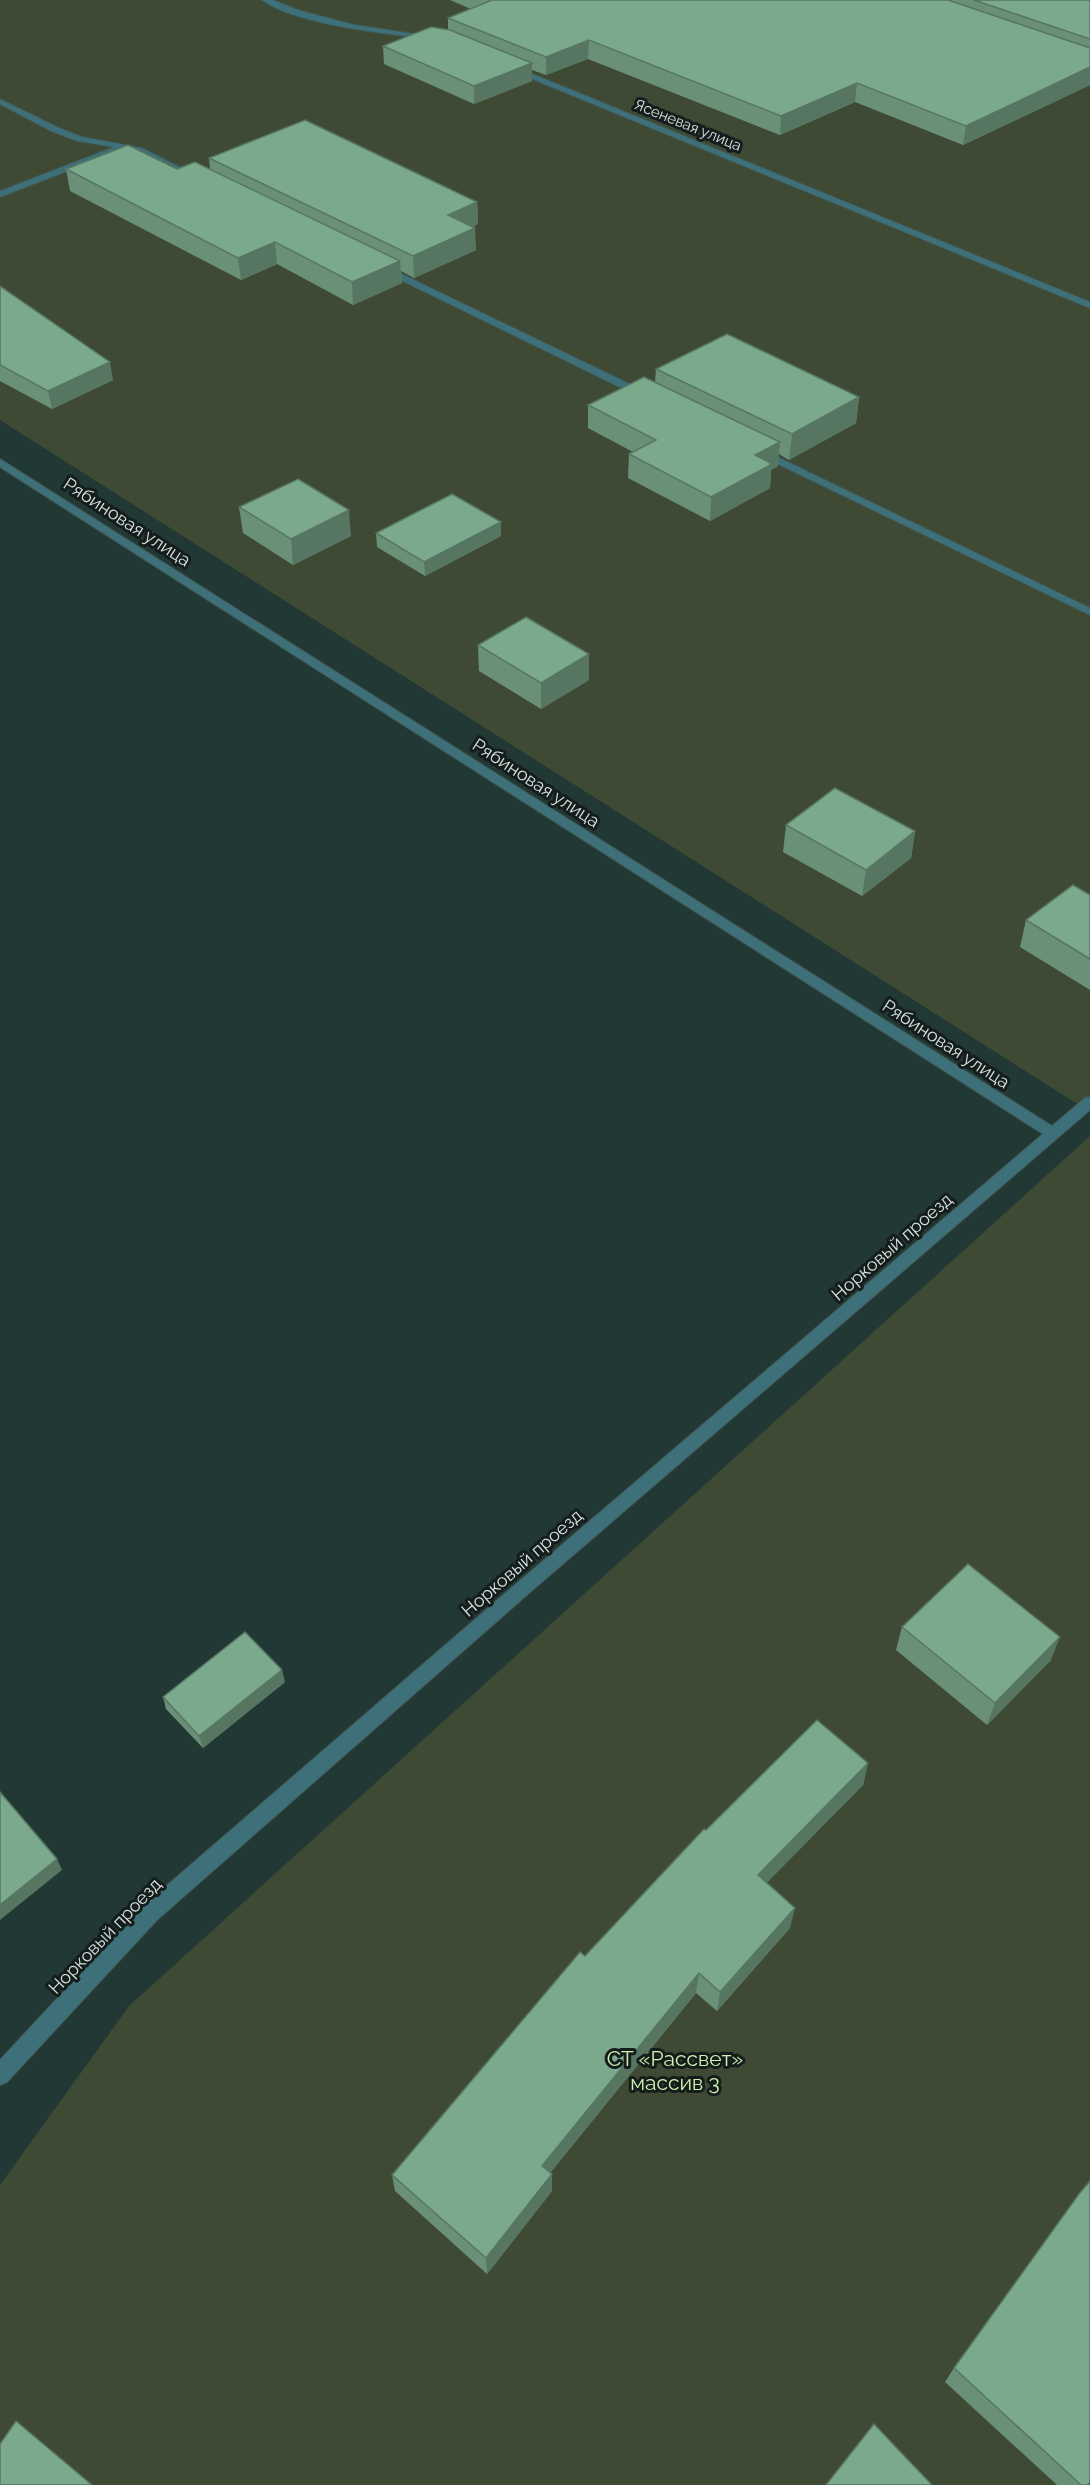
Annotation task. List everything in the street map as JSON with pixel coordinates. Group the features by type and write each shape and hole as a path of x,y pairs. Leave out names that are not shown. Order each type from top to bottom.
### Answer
{"street":[{"path":"266,0 295,12 355,27 427,35 445,41"},
{"name":"Ясеневая улица","path":"509,66 1090,305"},
{"path":"0,101 54,129 80,139 139,150 203,181"},
{"path":"0,194 125,146"},
{"path":"374,264 652,399"},
{"path":"748,446 1090,612"},
{"name":"Рябиновая улица","path":"0,462 1053,1134"},
{"name":"Норковый проезд","path":"0,2075 150,1913 531,1581 1090,1101"}],"green space":[{"path":"0,0 877,0 1090,78 1090,1112 0,420"},
{"name":"СТ «Рассвет» массив 3","path":"1090,1136 1090,2485 0,2485 0,2185 129,2006"}],"building":[{"path":"492,0 948,0 1090,48 1090,67 966,126 857,83 781,116 589,40 546,57 448,18"},
{"path":"974,0 1090,0 1090,39"},
{"path":"431,27 450,30 532,63 474,86 383,46"},
{"path":"305,120 477,202 448,215 475,228 413,256 209,158"},
{"path":"128,145 177,169 195,162 400,261 352,282 275,242 238,258 66,169"},
{"path":"0,286 110,362 48,391 0,365"},
{"path":"727,334 859,397 792,434 656,369"},
{"path":"644,377 780,442 755,455 772,464 711,497 629,454 656,440 588,405"},
{"path":"298,479 349,510 291,539 239,507"},
{"path":"452,494 501,522 424,562 376,533"},
{"path":"526,617 589,654 541,683 478,645"},
{"path":"835,788 915,831 866,870 786,825"},
{"path":"1073,885 1090,895 1090,959 1026,920"},
{"path":"968,1564 1060,1637 995,1703 902,1627"},
{"path":"245,1632 282,1670 199,1736 163,1697"},
{"path":"817,1720 868,1763 758,1875 795,1908 720,1992 699,1973 542,2166 552,2174 486,2258 392,2175 580,1952 585,1956 704,1829 706,1830"},
{"path":"0,1792 57,1859 0,1905"},
{"path":"1090,2181 1090,2482 1088,2485 1081,2485 954,2368"},
{"path":"16,2421 92,2485 0,2485 0,2444"},
{"path":"874,2424 932,2485 826,2485"}]}
